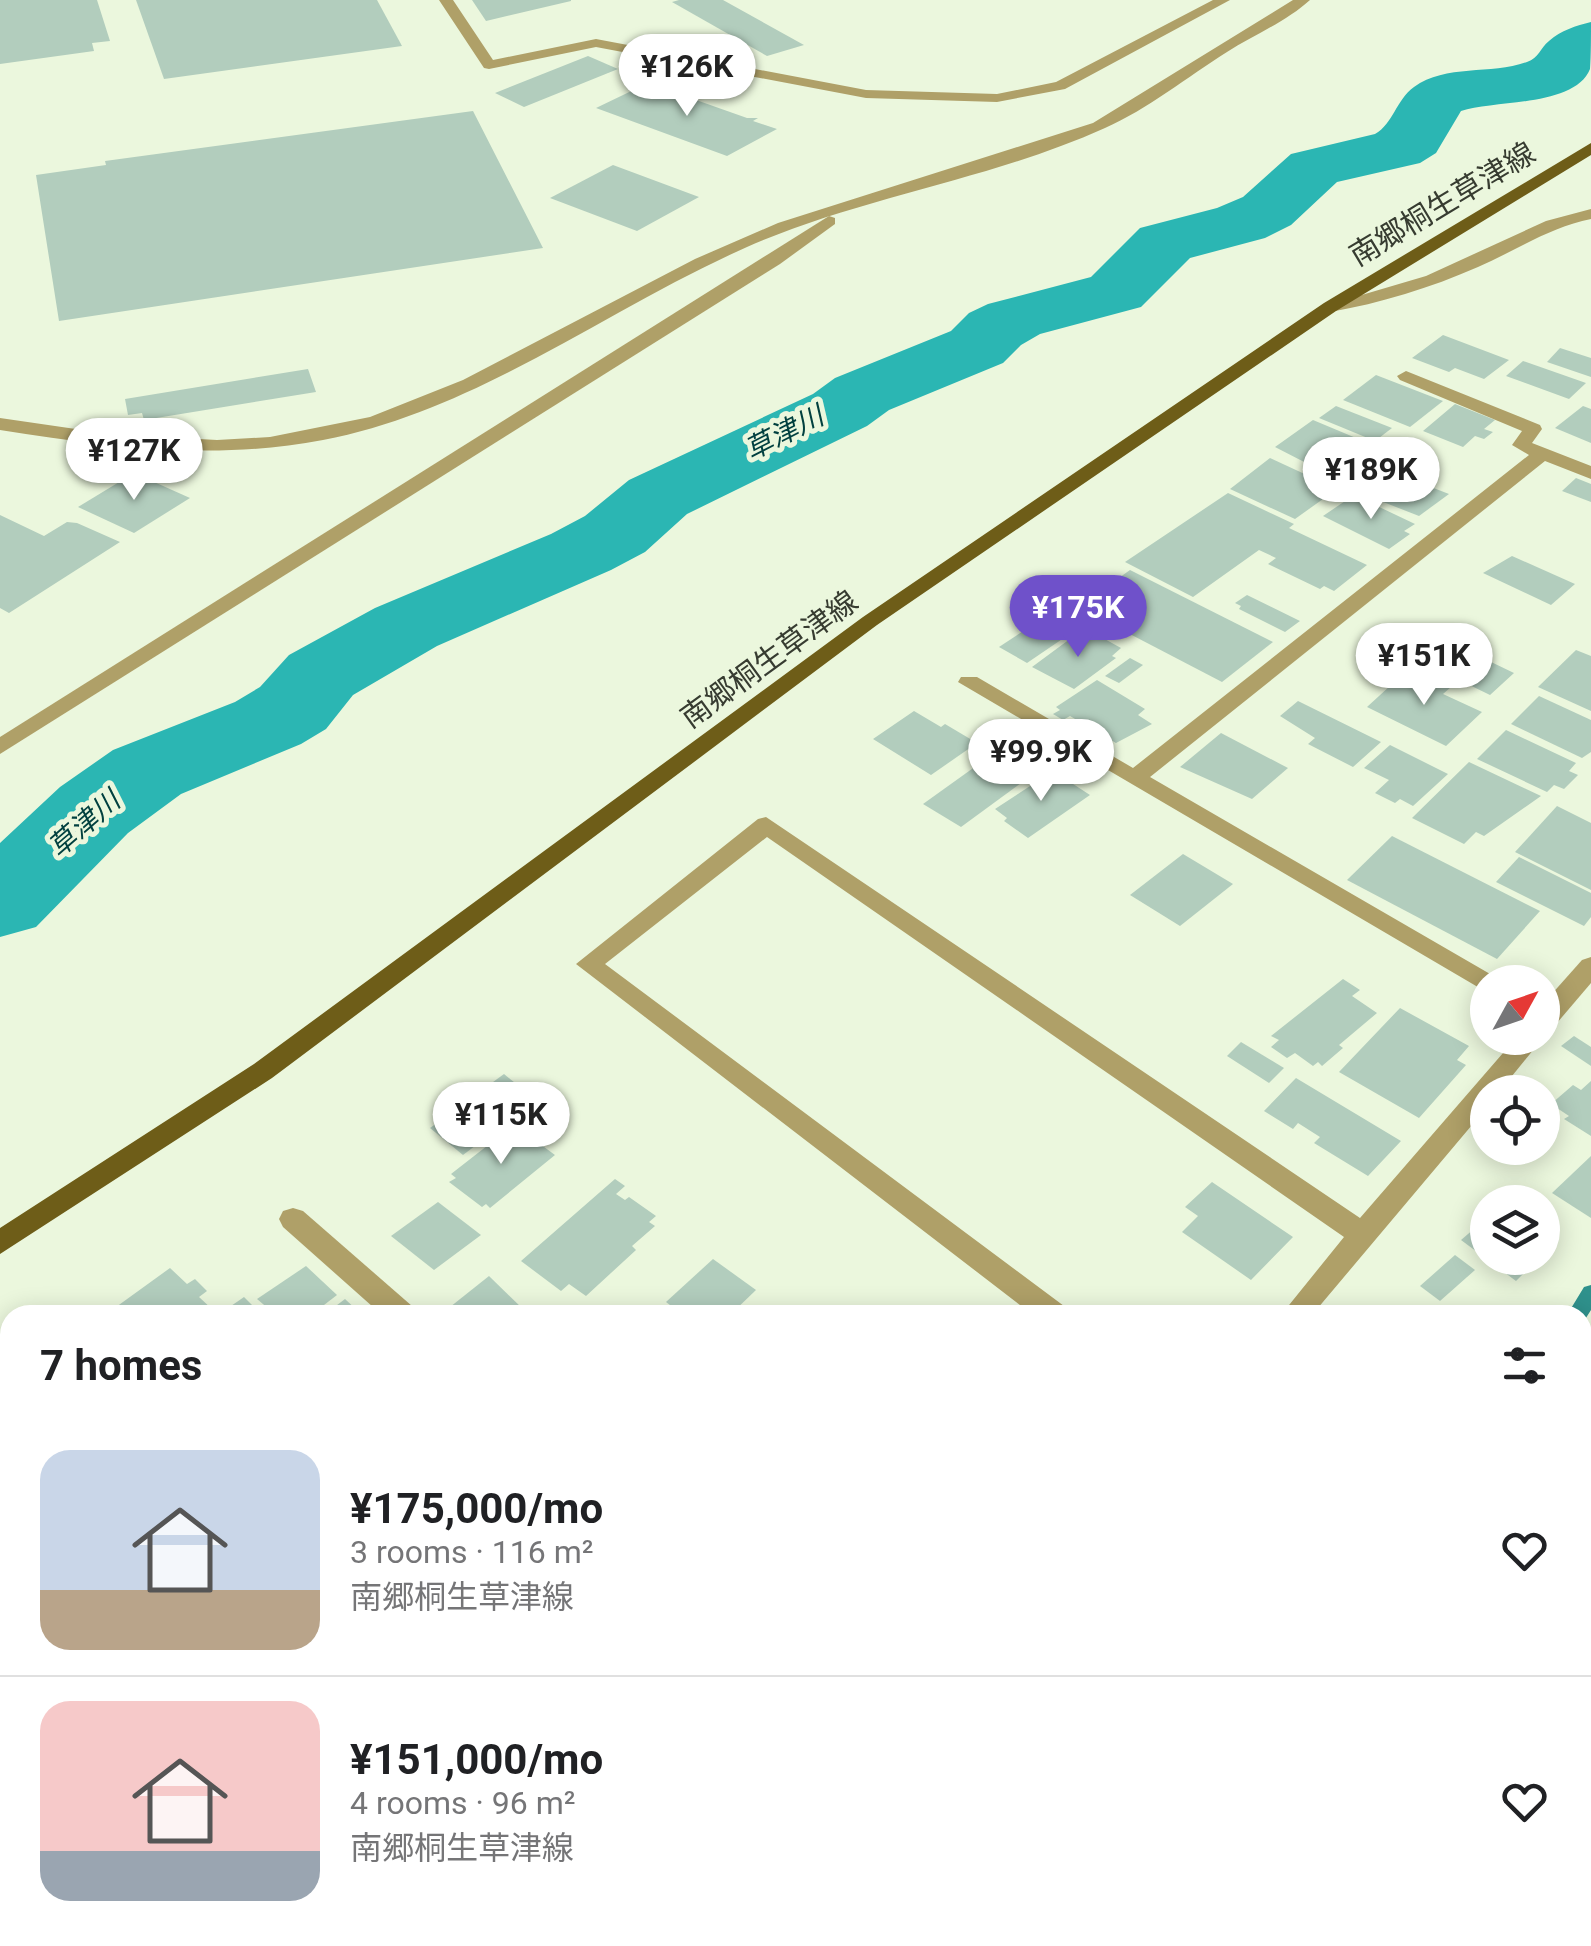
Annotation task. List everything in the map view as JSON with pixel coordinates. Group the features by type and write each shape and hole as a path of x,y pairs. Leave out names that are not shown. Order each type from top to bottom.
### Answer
{"main road":[{"name":"南郷桐生草津線","path":"0,1243 262,1071 870,621 1330,307 1591,148"}],"street":[{"path":"446,0 489,66 596,43 866,94 998,98 1060,86 1223,0"},
{"path":"1276,0 1301,1"},
{"path":"0,424 108,442 175,447 245,445 367,424 430,402 741,243 854,204 1037,150 1103,124 1301,1"},
{"path":"0,746 774,260 854,204"},
{"path":"1330,307 1374,300 1449,274 1560,220 1591,214"},
{"path":"1406,376 1534,429 1521,445 1591,474"},
{"path":"1134,778 1542,454"},
{"path":"969,682 1470,974"},
{"path":"1041,1305 588,964 766,825 1362,1235"},
{"path":"1560,1001 1591,966"},
{"path":"1302,1305 1513,1055"},
{"path":"294,1219 391,1305"}],"building":[{"path":"0,0 97,0 110,41 92,43 94,51 0,64"},
{"path":"136,0 377,0 402,46 164,79"},
{"path":"472,0 571,0 571,1 486,21"},
{"path":"723,0 804,45 767,56 672,2"},
{"path":"588,56 618,69 524,107 495,93"},
{"path":"648,83 747,118 758,118 753,121 777,129 727,156 596,108"},
{"path":"473,111 543,248 59,321 36,175 106,165 105,161"},
{"path":"613,165 699,197 637,231 550,198"},
{"path":"1443,335 1509,360 1484,379 1455,368 1449,372 1412,358"},
{"path":"1560,348 1591,358 1591,377 1547,362"},
{"path":"1523,361 1586,383 1569,399 1506,376"},
{"path":"308,369 316,392 144,420 142,413 128,415 125,399"},
{"path":"1376,375 1443,401 1410,427 1343,400"},
{"path":"1455,404 1495,420 1484,429 1493,432 1484,439 1475,436 1463,447 1423,431"},
{"path":"1336,406 1392,428 1375,441 1319,418"},
{"path":"1583,406 1591,409 1591,443 1555,428"},
{"path":"1313,420 1356,438 1348,444 1343,442 1310,465 1275,447"},
{"path":"1347,452 1378,461 1372,466 1387,473 1362,492 1319,473"},
{"path":"1270,458 1337,489 1295,519 1230,489"},
{"path":"134,473 190,498 134,533 78,507"},
{"path":"1405,477 1449,494 1419,516 1373,498"},
{"path":"1576,478 1591,484 1591,502 1562,491"},
{"path":"1228,493 1294,524 1289,528 1367,565 1334,591 1324,586 1320,589 1268,564 1276,558 1259,550 1193,597 1125,562"},
{"path":"1354,495 1415,524 1404,531 1410,534 1389,549 1323,516"},
{"path":"0,515 44,536 67,522 120,542 9,613 0,608"},
{"path":"1512,556 1575,584 1551,605 1483,573"},
{"path":"1130,570 1273,642 1222,682 1078,607"},
{"path":"1247,595 1300,621 1285,632 1239,609 1241,606 1235,603"},
{"path":"1049,614 1077,629 1027,663 999,647"},
{"path":"1092,632 1121,648 1112,656 1116,658 1074,689 1032,667 1074,636 1081,640"},
{"path":"1427,634 1514,673 1490,695 1414,658 1420,653 1403,645 1412,637 1419,640"},
{"path":"1576,650 1591,656 1591,711 1538,687"},
{"path":"1130,658 1143,665 1119,683 1105,676"},
{"path":"1399,672 1417,681 1423,674 1451,687 1443,694 1482,712 1446,746 1367,707"},
{"path":"1097,680 1145,709 1138,715 1152,724 1116,743 1070,716 1063,720 1053,714 1060,710 1056,707"},
{"path":"1539,696 1591,720 1591,752 1582,758 1511,724"},
{"path":"1298,701 1381,742 1353,767 1308,744 1315,738 1280,716"},
{"path":"914,711 977,743 931,775 873,739"},
{"path":"1506,730 1576,763 1569,771 1578,775 1564,789 1554,785 1547,792 1477,759"},
{"path":"1221,733 1288,768 1252,799 1180,767"},
{"path":"1390,745 1448,774 1413,806 1375,793 1389,780 1364,768"},
{"path":"990,756 1028,778 961,827 923,804"},
{"path":"1469,762 1541,796 1484,836 1476,832 1464,844 1412,818"},
{"path":"1053,771 1090,795 1028,838 1004,821 1007,818 995,809"},
{"path":"1557,806 1591,823 1591,890 1515,852"},
{"path":"1392,836 1540,911 1497,959 1347,880"},
{"path":"1183,854 1233,884 1180,926 1130,895"},
{"path":"1519,857 1591,893 1591,917 1584,926 1496,882"},
{"path":"1343,979 1360,990 1352,996 1377,1013 1339,1045 1343,1048 1322,1066 1318,1062 1313,1066 1295,1053 1287,1058 1271,1047 1279,1040 1271,1036"},
{"path":"1400,1008 1469,1046 1457,1060 1466,1065 1419,1118 1339,1072"},
{"path":"1574,1036 1591,1047 1591,1066 1561,1046"},
{"path":"1241,1042 1284,1068 1269,1083 1227,1056"},
{"path":"504,1074 536,1100 463,1155 430,1128"},
{"path":"1296,1078 1401,1141 1368,1176 1314,1143 1320,1137 1298,1123 1293,1129 1264,1111"},
{"path":"1591,1081 1591,1136 1564,1119 1569,1116 1560,1110 1560,1096 1573,1085 1581,1090"},
{"path":"514,1125 555,1155 490,1208 486,1204 482,1207 449,1182 456,1178 451,1174"},
{"path":"1591,1156 1591,1218 1560,1198 1560,1185"},
{"path":"615,1179 625,1186 616,1194 625,1200 629,1197 656,1216 649,1222 655,1226 632,1246 636,1250 586,1296 569,1284 561,1291 521,1261"},
{"path":"1212,1182 1293,1237 1251,1280 1182,1232 1198,1216 1185,1207"},
{"path":"438,1202 481,1235 434,1270 391,1236"},
{"path":"1470,1232 1470,1247 1461,1240"},
{"path":"1455,1255 1470,1266 1470,1274 1440,1301 1420,1286"},
{"path":"713,1259 756,1290 740,1305 666,1302"},
{"path":"306,1266 337,1295 324,1305 264,1305 257,1299"},
{"path":"170,1268 187,1284 195,1279 207,1291 199,1297 208,1305 119,1305"},
{"path":"489,1276 519,1305 453,1305"},
{"path":"244,1297 252,1305 232,1305"}],"waterway":[{"name":"草津川","path":"0,902 94,810 147,772 268,723 293,708 321,675 406,627 581,552 615,534 658,497 840,410 862,394 977,347 995,329 1014,319 1116,292 1165,243 1241,223 1267,211 1314,168 1397,149 1413,139 1424,112 1439,98 1466,89 1535,81 1558,71 1568,55 1591,40"},
{"path":"1583,1305 1591,1293"}]}
